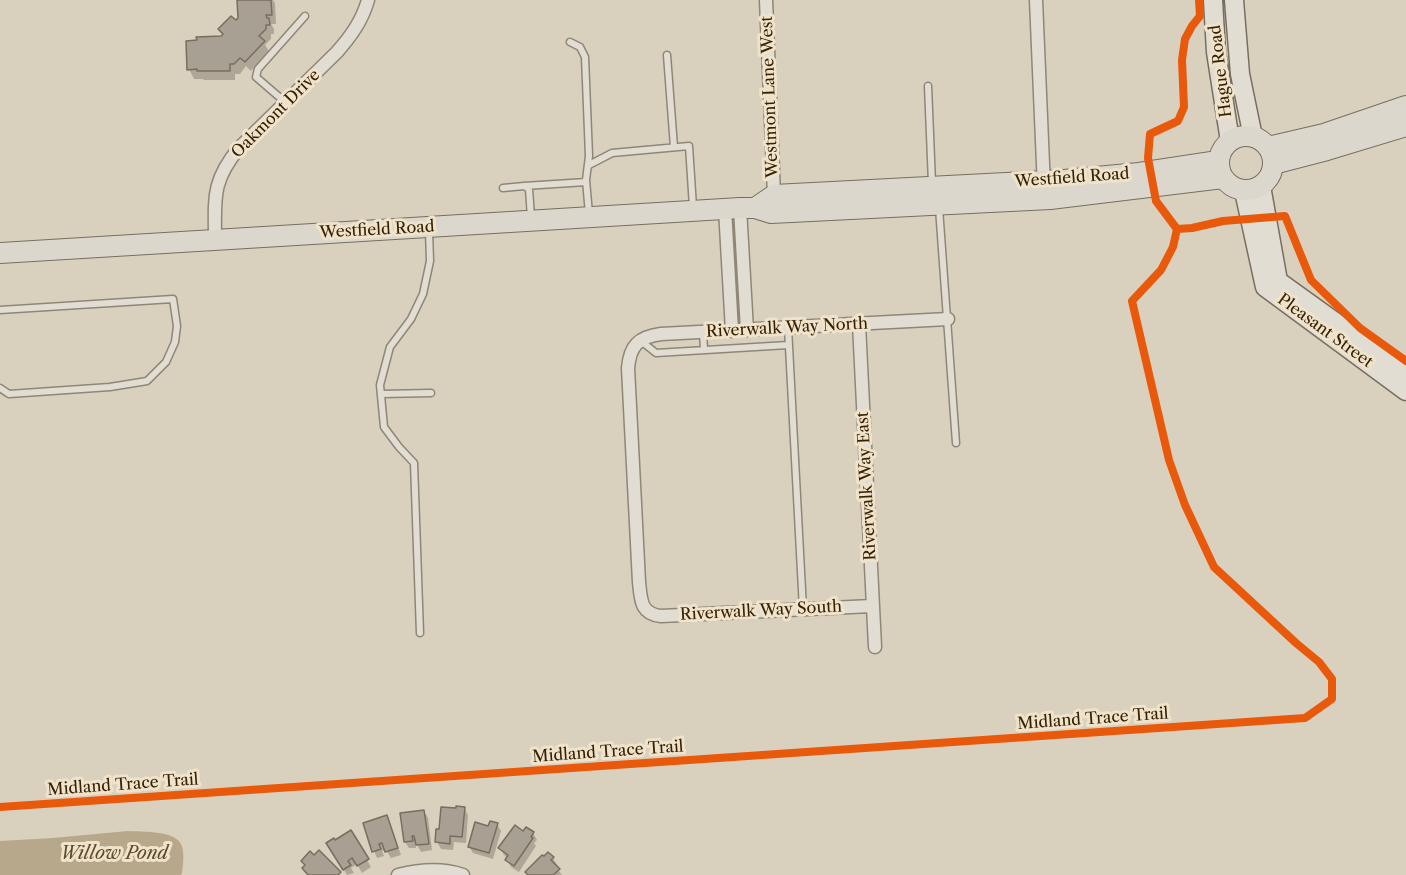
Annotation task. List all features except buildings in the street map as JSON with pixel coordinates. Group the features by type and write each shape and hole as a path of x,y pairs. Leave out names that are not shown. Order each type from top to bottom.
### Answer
{"main road":[{"name":"Hague Road","path":"1213,0 1216,52 1230,141"},
{"name":"Hague Road","path":"1234,0 1240,74 1264,149"},
{"path":"1264,149 1324,134 1406,106"},
{"path":"1264,149 1273,168 1269,178 1252,188 1233,188 1225,181 1221,169 1224,147 1230,141 1240,137 1264,149 1327,150 1406,126"},
{"name":"Westfield Road","path":"740,208 774,195 935,195 1044,190 1139,173 1221,169"},
{"name":"Pleasant Street","path":"1252,188 1278,281 1406,373"},
{"name":"Pleasant Street","path":"1252,188 1265,287 1406,391"},
{"name":"Westfield Road","path":"0,253 740,208 771,213 935,195"}],"street":[{"name":"Oakmont Drive","path":"215,240 215,196 217,186 229,161 239,148 351,36 368,0"},
{"name":"Westmont Lane West","path":"766,0 774,195"},
{"path":"1036,0 1044,190"},
{"path":"740,208 747,330"},
{"path":"732,330 740,208"},
{"name":"Riverwalk Way North","path":"641,340 661,334 948,319"},
{"name":"Riverwalk Way East","path":"859,324 874,647"},
{"name":"Riverwalk Way South","path":"641,340 631,350 627,368 639,582 644,609 655,615 669,616 872,606"},
{"path":"398,875 439,870 463,875"}],"lane":[{"path":"286,102 256,77 258,69 305,16"},
{"path":"570,42 580,47 585,57 589,165 586,182 590,217"},
{"path":"667,54 674,147"},
{"path":"928,86 956,443"},
{"path":"589,165 612,153 689,146 693,211"},
{"path":"503,188 586,182"},
{"path":"524,186 529,189 532,221"},
{"path":"420,633 414,463 384,427 380,385 390,347 411,319 423,294 430,261 429,227"},
{"path":"0,310 173,298 177,326 175,342 166,362 147,381 110,387 9,394 0,388"},
{"path":"788,328 803,609"},
{"path":"703,332 704,350"},
{"path":"641,340 656,353 789,345"},
{"path":"381,394 431,393"}],"water":[{"name":"Willow Pond","path":"128,831 165,834 177,839 183,851 181,875 0,875 0,841"}],"cycle path":[{"path":"1177,229 1156,201 1148,158 1150,134 1178,121 1184,107 1182,60 1185,39 1200,16 1199,0"},
{"name":"Midland Trace Trail","path":"0,807 1305,718 1332,699 1332,679 1319,662 1214,567 1185,505 1169,460 1132,301 1161,270 1173,247 1177,229 1223,221 1285,216 1311,280 1360,328 1406,361"}]}
